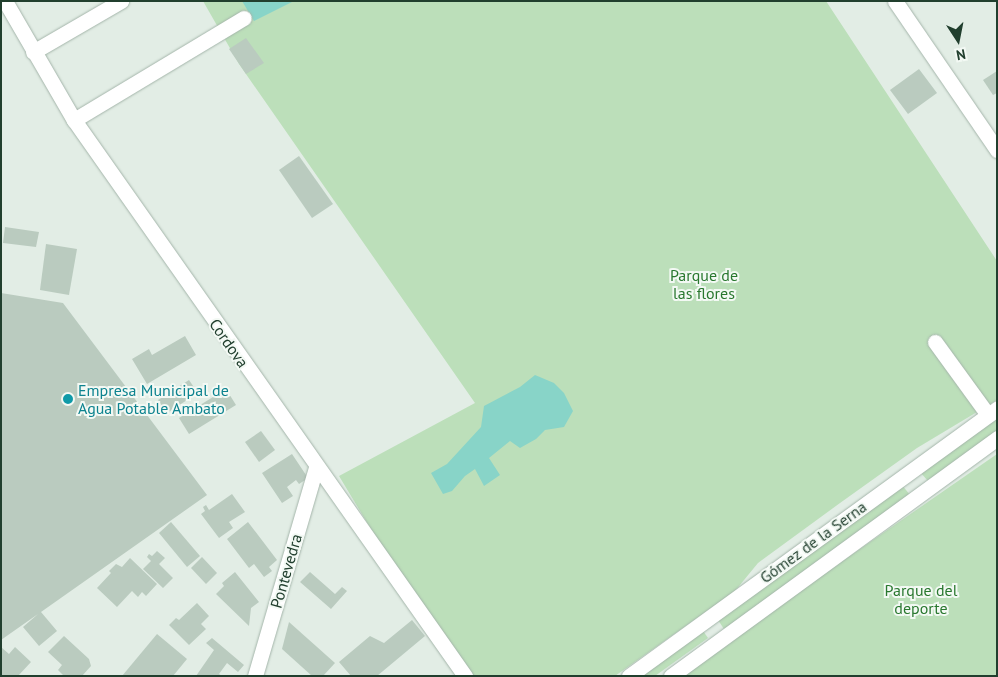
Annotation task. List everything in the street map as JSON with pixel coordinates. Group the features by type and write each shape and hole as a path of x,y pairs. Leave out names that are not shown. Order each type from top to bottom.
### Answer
{"street":[{"name":"Cordova","path":"5,1 74,120 316,467 334,487 465,676"},
{"path":"33,52 121,1"},
{"path":"901,3 997,150"},
{"path":"74,120 244,18"},
{"path":"935,342 992,412"},
{"name":"Gómez de la Serna","path":"630,676 992,412"},
{"name":"Gómez de la Serna","path":"670,676 997,438"},
{"name":"Pontevedra","path":"255,676 316,467"},
{"path":"904,476 922,492"},
{"path":"703,622 719,640"}],"green space":[{"name":"Parque de las flores","path":"203,1 826,1 997,261 997,400 917,448 840,503 758,563 735,591 615,676 469,676 424,617 339,476 475,403 239,64"},
{"path":"997,418 997,433 928,481 920,472"},
{"name":"Parque del deporte","path":"997,454 997,676 680,676 808,585"},
{"path":"902,485 910,495 724,629 716,617"},
{"path":"701,628 708,638 655,676 634,676"}],"water":[{"path":"242,1 294,1 254,21"},
{"path":"535,375 554,383 564,393 573,411 564,427 545,430 536,439 520,448 510,441 489,458 500,475 484,486 475,469 465,476 452,491 443,494 431,473 447,464 481,427 484,406 520,387"}],"building":[{"path":"246,38 264,63 246,74 229,49"},
{"path":"919,69 937,93 908,114 890,90"},
{"path":"997,71 997,93 993,95 983,80"},
{"path":"299,156 333,204 312,218 279,170"},
{"path":"5,227 39,232 36,247 3,243"},
{"path":"46,244 77,249 69,295 40,290"},
{"name":"Empresa Municipal de Agua Potable Ambato","path":"1,293 63,303 207,495 41,612 57,631 39,646 23,627 38,614 1,640"},
{"path":"185,336 196,355 147,384 132,359 149,349 152,355"},
{"path":"189,380 198,393 167,413 158,400"},
{"path":"226,389 236,405 189,434 179,418"},
{"path":"261,431 275,450 259,462 245,442"},
{"path":"292,454 308,478 299,484 296,480 287,487 293,496 282,503 262,473"},
{"path":"232,494 245,512 229,522 233,528 219,538 201,514 205,511 203,507 206,505 209,510"},
{"path":"171,522 200,556 187,567 159,533"},
{"path":"248,522 277,560 269,567 272,571 264,577 254,564 249,568 227,539"},
{"path":"157,551 165,558 159,564 173,578 163,588 143,569 151,561 147,557 149,554 152,556"},
{"path":"202,557 217,573 206,584 191,568"},
{"path":"130,558 157,584 146,596 142,592 138,597 132,591 117,607 97,588 111,573 109,571 116,564 122,567"},
{"path":"235,572 259,602 251,608 249,626 216,594 224,586 222,583"},
{"path":"310,572 335,594 342,587 347,591 331,609 300,582"},
{"path":"197,603 209,616 201,624 206,629 189,645 169,625 176,618 179,620"},
{"path":"412,620 425,636 377,676 351,676 339,662 370,636 384,643"},
{"path":"289,622 335,663 323,676 312,676 282,649"},
{"path":"157,634 187,659 173,676 122,676"},
{"path":"64,636 89,659 91,666 82,676 64,676 58,670 62,665 48,652"},
{"path":"212,638 244,665 238,672 227,663 219,674 222,676 196,676 214,650 206,643"},
{"path":"1,647 9,654 15,647 31,662 18,676 1,676"}],"place":[{"name":"Empresa Municipal de Agua Potable Ambato","path":"68,399"}]}
